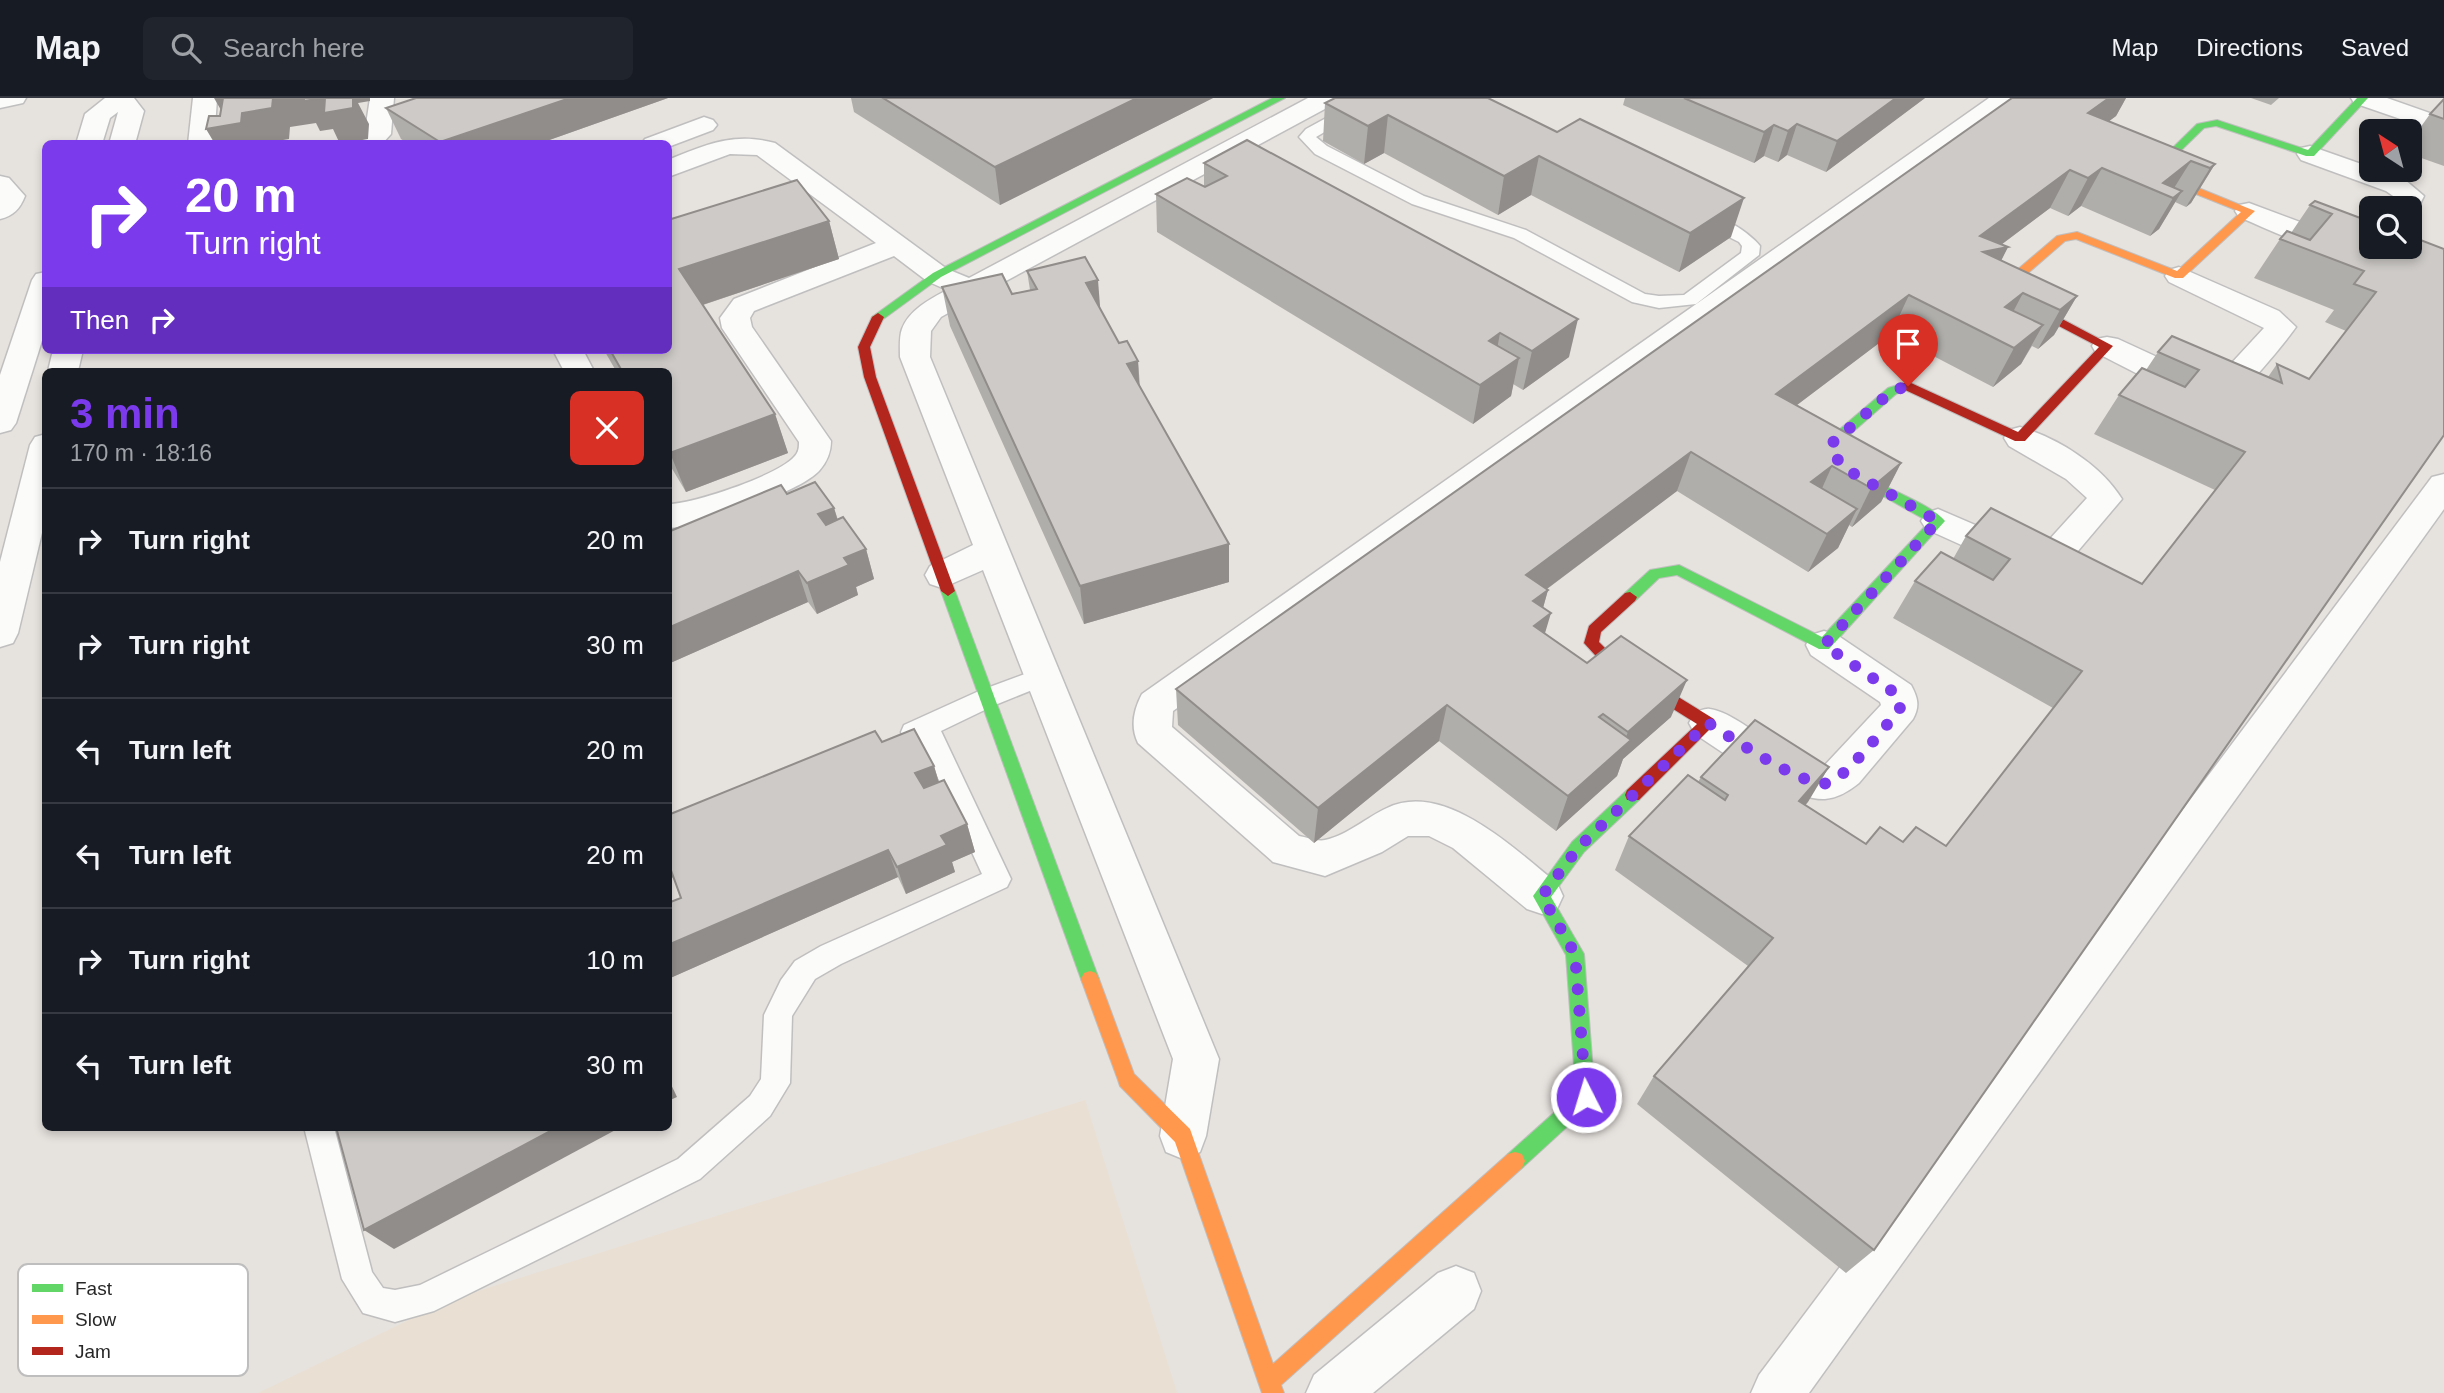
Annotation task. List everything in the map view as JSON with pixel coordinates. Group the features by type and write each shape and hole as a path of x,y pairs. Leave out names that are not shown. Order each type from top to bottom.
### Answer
{"street":[{"path":"0,101 14,98"},
{"path":"90,140 98,114 122,98 131,111 123,140"},
{"path":"201,140 205,98"},
{"path":"371,140 378,134 382,98"},
{"path":"1183,1136 1196,1059 915,357 916,330 954,282 1280,98"},
{"path":"1327,98 878,317 864,347 870,377 1127,1080 1183,1136 1271,1387 1586,1097 1575,954 1542,896 1467,836 1434,819 1402,819 1368,840 1325,859 1287,850 1152,732 1155,704 2005,98"},
{"path":"2309,154 2363,98 2444,126"},
{"path":"2359,248 2333,243 2165,178 2157,168 2200,126 2217,123 2395,185 2411,196"},
{"path":"664,140 704,124"},
{"path":"672,168 729,147 756,145 766,149 897,245 954,282"},
{"path":"0,184 12,196 0,211"},
{"path":"2179,275 2249,211"},
{"path":"2077,235 2179,275 2269,317 2281,327 2226,388 2214,391 2200,389 2107,346 2007,294 2007,285 2061,238 2077,235"},
{"path":"672,516 685,517 702,512 798,471 810,463 815,452 815,441 737,328 734,320 736,314 744,305 897,245"},
{"path":"0,423 42,292"},
{"path":"2020,438 2107,346"},
{"path":"1908,386 2020,438 2082,474 2097,486 2105,499 2049,562 2036,566 1938,521 1849,471 1832,454 1831,444 1892,391 1908,386"},
{"path":"2,619 42,461"},
{"path":"1777,1393 2444,485"},
{"path":"1824,645 1938,521"},
{"path":"942,575 994,549"},
{"path":"1679,570 1824,645 1898,695 1900,709 1842,775 1828,783 1805,781 1708,723 1610,662 1591,643 1594,630 1656,574 1679,570"},
{"path":"1542,896 1578,848 1708,723"},
{"path":"1332,1393 1457,1291"}],"lane":[{"path":"1375,98 1312,131 1307,138 1321,150 1418,200 1520,234 1639,298 1659,302 1689,300 1751,256 1751,246 1745,239 1684,207"},
{"path":"891,742 987,698 1044,676"},
{"path":"320,1131 358,1279 374,1301 395,1306 423,1300 689,1169 760,1106 775,1083 778,1015 791,989 805,970 831,955 998,878 927,727"}],"shaded area":[{"path":"1085,1100 1177,1393 258,1393 450,1300"}],"building":[{"path":"223,98 273,98 272,108 242,113 241,123 206,129 209,116 220,116"},
{"path":"325,98 353,98 353,108 324,113"},
{"path":"416,98 570,98 446,140 437,140 386,108"},
{"path":"883,98 1137,98 995,167"},
{"path":"1335,98 1488,98 1557,132 1580,119 1744,198 1690,233 1539,156 1504,176 1388,115 1368,126 1325,103"},
{"path":"1684,98 1896,98 1837,141 1797,124 1788,131 1774,125 1764,132"},
{"path":"2012,98 2109,98 2088,113 2215,164 2210,168 2191,161 2163,183 2182,191 2173,198 2102,168 2088,178 2070,170 1980,236 2008,247 1983,252 2077,296 2060,310 2023,293 2005,307 2043,325 2014,348 1909,295 1776,394 1901,463 1871,488 1832,466 1811,482 1857,509 1827,534 1691,452 1526,575 1548,590 1533,601 1551,613 1534,626 1587,663 1621,636 1687,680 1628,732 1603,714 1599,717 1631,740 1568,796 1447,705 1318,808 1176,689"},
{"path":"2444,99 2444,119 2430,114"},
{"path":"1247,140 1578,319 1532,351 1500,333 1489,341 1519,358 1480,385 1156,194 1187,178 1205,187 1227,176 1204,163"},
{"path":"797,180 829,221 679,269 775,414 672,452 672,368 620,368 612,354 672,354 672,219"},
{"path":"2315,201 2359,218 2359,259 2422,259 2422,241 2444,249 2444,435 1874,1250 1654,1076 1773,938 1629,836 1688,775 1725,800 1728,795 1701,777 1755,720 1829,767 1799,801 1866,844 1880,827 1903,842 1916,827 1946,846 2082,671 1915,581 1941,552 1993,580 2010,559 1966,536 1991,508 2142,584 2245,452 2119,395 2142,368 2185,387 2199,370 2158,352 2172,336 2282,383 2277,364 2309,379 2376,292 2354,284 2364,271 2280,239 2287,231 2310,240 2332,214 2310,205"},
{"path":"1085,257 1098,280 1086,283 1119,343 1127,341 1138,361 1127,364 1229,544 1080,586 942,287 1002,274 1012,294 1037,289 1027,271"},
{"path":"815,482 834,508 818,514 826,525 843,517 866,549 844,558 849,565 807,583 798,571 672,626 672,530 781,485 787,494"},
{"path":"914,729 934,766 915,773 924,788 944,780 967,824 941,836 947,845 897,867 888,850 672,943 672,901 681,898 672,873 672,813 875,731 882,742"},
{"path":"337,1131 550,1131 364,1230"}],"traffic: fast":[{"path":"878,317 937,275 1280,98"},
{"path":"2159,170 2157,168 2201,126 2217,123 2310,154 2363,98"},
{"path":"1630,597 1655,574 1679,570 1824,645 1938,521 1849,471 1832,454 1831,444 1892,391 1907,386"},
{"path":"948,591 1090,979"},
{"path":"1515,1161 1586,1097 1575,954 1542,896 1578,847 1633,795"}],"traffic: slow":[{"path":"2017,299 2007,294 2007,285 2061,238 2077,235 2179,276 2249,211 2165,178 2159,170"},
{"path":"1090,979 1127,1080 1183,1136 1273,1393"},
{"path":"1269,1382 1515,1161"}],"traffic: jam":[{"path":"1907,386 2020,438 2107,346 2017,299"},
{"path":"878,317 864,347 870,377 948,591"},
{"path":"1630,597 1594,630 1591,643 1610,662 1708,723 1633,795"}],"route":[{"path":"1586,1097 1575,954 1542,896 1578,848 1708,723 1805,781 1828,783 1842,775 1900,709 1898,695 1824,645 1938,521 1849,471 1832,454 1831,444 1892,391 1908,386"}]}
